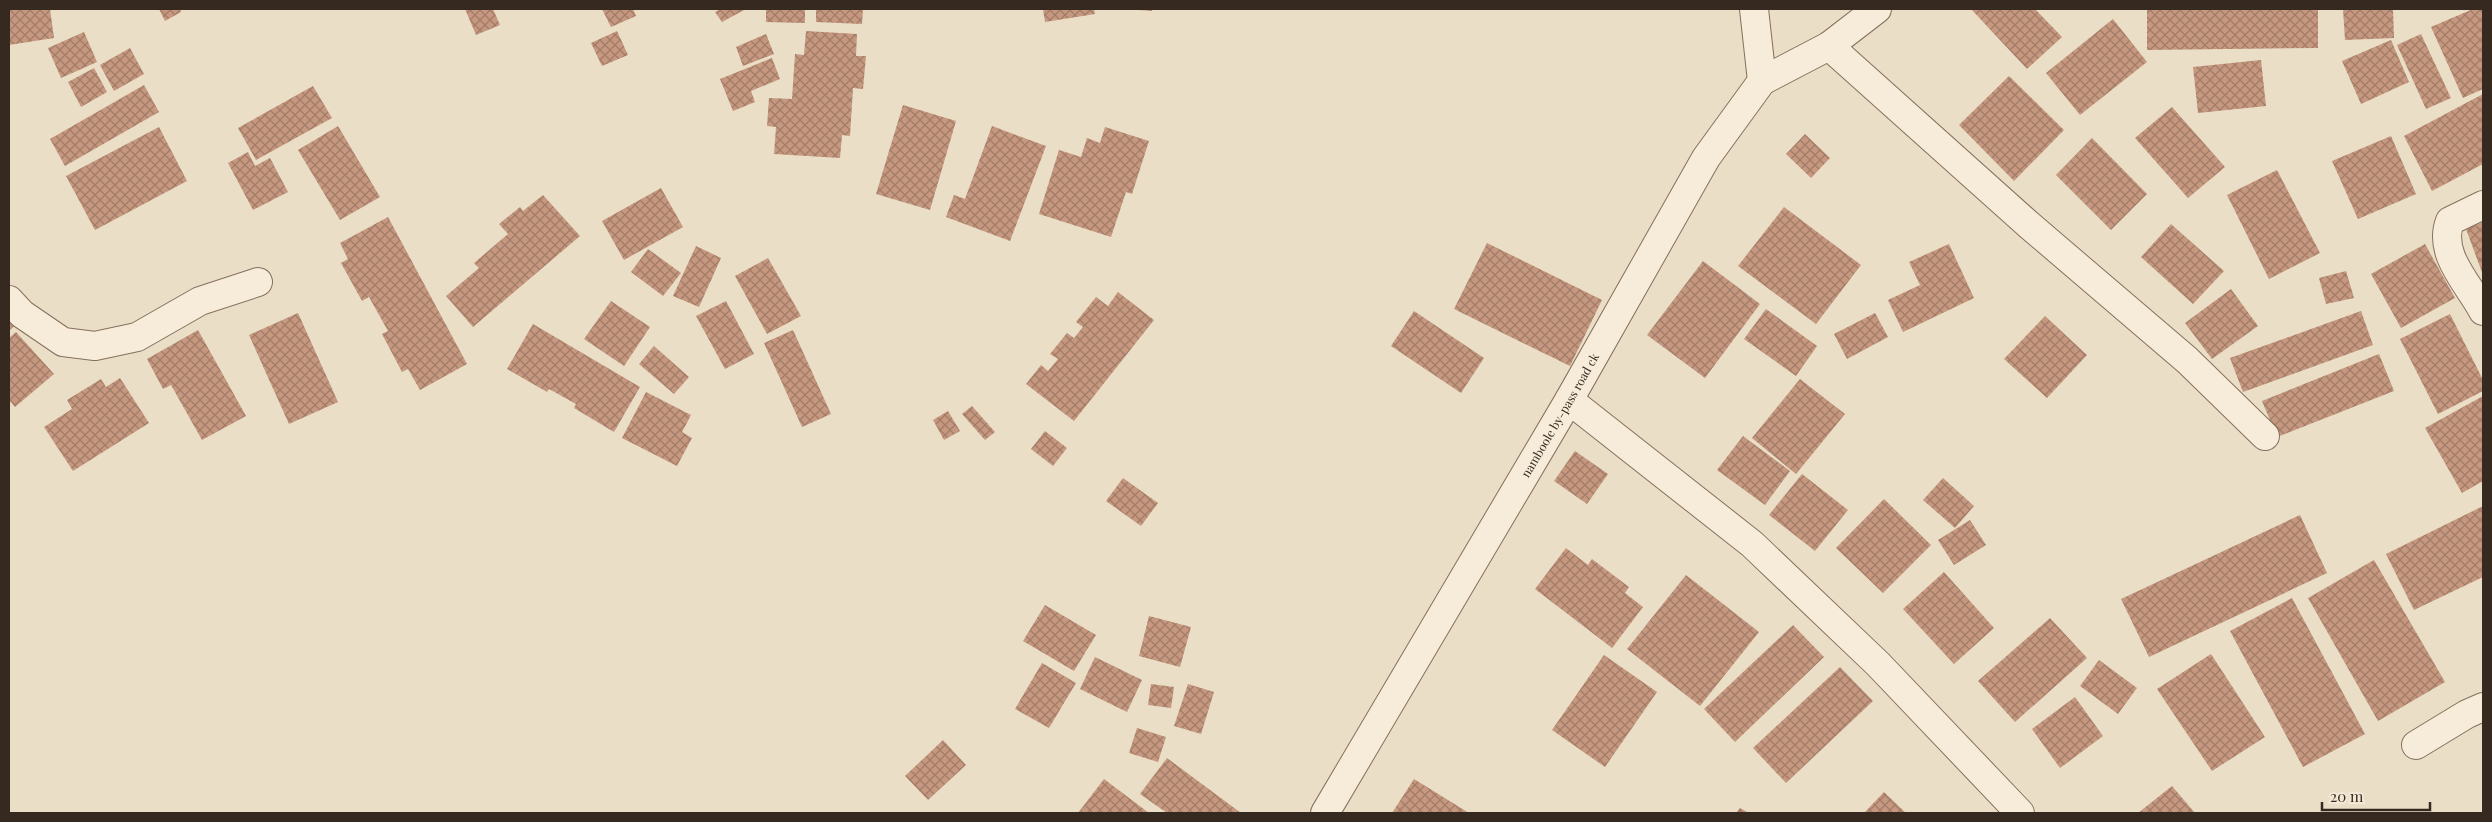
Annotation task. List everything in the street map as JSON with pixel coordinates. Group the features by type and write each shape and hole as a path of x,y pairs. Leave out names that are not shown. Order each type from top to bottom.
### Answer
{"street":[{"path":"1754,9 1762,81 1829,46 1876,9"},
{"path":"1829,46 2029,225 2187,360 2265,436"},
{"name":"namboole by-pass road ck","path":"1325,813 1569,400 1706,158 1762,81"},
{"path":"2483,205 2450,221 2446,232 2454,266 2483,311"},
{"path":"9,300 22,314 63,342 96,346 137,338 200,301 258,282"},
{"path":"1569,400 1752,544 1878,664 2020,813"},
{"path":"2416,745 2467,714 2483,708"}],"building":[{"path":"9,9 50,9 54,38 9,45"},
{"path":"159,9 180,9 181,12 165,21"},
{"path":"465,9 493,9 500,25 476,35"},
{"path":"602,9 633,9 636,16 611,27"},
{"path":"721,9 746,9 722,22 715,12"},
{"path":"766,9 805,9 805,23 766,22"},
{"path":"816,9 863,9 862,24 816,22"},
{"path":"1043,9 1094,9 1095,14 1045,22"},
{"path":"1152,9 1152,11 1139,10"},
{"path":"1971,9 2035,9 2062,37 2027,69"},
{"path":"2147,9 2318,9 2318,48 2147,50"},
{"path":"2343,9 2393,9 2394,38 2345,40"},
{"path":"2473,9 2483,9 2483,89 2463,98 2431,27"},
{"path":"2113,19 2147,62 2080,115 2046,73"},
{"path":"617,31 628,55 602,66 591,43"},
{"path":"806,31 857,34 856,56 866,56 863,89 853,88 850,136 842,135 840,158 774,154 776,127 767,126 769,98 792,99 795,54 804,55"},
{"path":"84,32 97,62 61,78 48,48"},
{"path":"766,34 774,54 743,66 736,47"},
{"path":"2421,34 2451,98 2426,109 2397,45"},
{"path":"2391,40 2409,82 2361,104 2342,61"},
{"path":"130,48 144,74 114,91 100,65"},
{"path":"772,58 780,79 751,91 755,102 733,111 720,79"},
{"path":"2261,60 2266,106 2198,113 2193,67"},
{"path":"94,68 107,92 81,107 68,82"},
{"path":"2009,76 2064,130 2014,181 1959,125"},
{"path":"144,85 159,112 65,166 50,139"},
{"path":"313,86 332,118 256,160 238,128"},
{"path":"2483,94 2483,164 2432,191 2404,136"},
{"path":"903,105 956,121 930,210 876,194"},
{"path":"2172,107 2225,167 2188,198 2135,138"},
{"path":"338,126 380,197 340,220 298,150"},
{"path":"992,126 1046,146 1010,241 946,217 954,195 965,199"},
{"path":"159,127 187,181 95,230 66,176"},
{"path":"1105,127 1149,141 1132,194 1126,192 1111,237 1039,214 1059,150 1081,157 1087,138 1100,143"},
{"path":"1805,134 1830,158 1811,178 1786,154"},
{"path":"2391,136 2416,194 2358,219 2332,161"},
{"path":"2092,138 2147,194 2111,230 2056,175"},
{"path":"248,152 255,166 270,158 288,192 253,210 228,163"},
{"path":"2277,170 2320,253 2269,279 2227,195"},
{"path":"661,188 683,227 624,260 602,221"},
{"path":"543,195 580,236 473,327 446,296 479,268 474,263 508,234 499,224 520,207 523,211"},
{"path":"1784,207 1861,265 1816,324 1738,266"},
{"path":"388,217 467,364 420,390 408,369 402,372 382,334 388,331 369,297 362,301 341,263 348,259 340,243"},
{"path":"2483,222 2483,275 2466,229"},
{"path":"2171,224 2224,271 2193,304 2141,257"},
{"path":"1487,243 1602,300 1570,366 1454,309"},
{"path":"1949,244 1974,298 1903,332 1888,300 1920,285 1909,262"},
{"path":"2425,244 2455,298 2401,328 2371,274"},
{"path":"696,246 721,258 699,307 673,296"},
{"path":"648,249 681,273 663,296 631,272"},
{"path":"768,258 801,316 767,334 735,276"},
{"path":"1703,261 1760,304 1705,378 1647,335"},
{"path":"2346,271 2354,298 2326,304 2319,278"},
{"path":"2231,289 2258,326 2212,359 2185,323"},
{"path":"1118,292 1154,320 1074,421 1026,384 1041,365 1048,371 1058,359 1050,354 1067,333 1074,338 1083,327 1076,322 1096,297 1108,306"},
{"path":"611,301 650,327 624,366 584,339"},
{"path":"726,301 754,354 725,369 696,316"},
{"path":"1766,309 1817,346 1796,376 1744,339"},
{"path":"1414,311 1484,358 1461,393 1391,346"},
{"path":"2361,311 2373,345 2243,392 2230,358"},
{"path":"298,313 338,402 289,424 249,335"},
{"path":"1875,313 1888,337 1847,359 1834,334"},
{"path":"2450,314 2483,380 2483,391 2438,414 2400,339"},
{"path":"2045,316 2087,355 2047,398 2004,359"},
{"path":"9,317 16,324 9,331"},
{"path":"533,324 640,387 614,432 574,408 576,404 549,389 547,392 507,369"},
{"path":"198,330 246,416 202,440 171,385 163,389 147,359"},
{"path":"793,330 831,414 802,427 764,343"},
{"path":"16,332 54,374 15,407 9,400 9,338"},
{"path":"654,346 689,377 674,394 639,364"},
{"path":"2379,354 2394,391 2277,437 2262,401"},
{"path":"120,378 149,423 73,471 44,427 72,409 67,400 101,379 106,387"},
{"path":"1800,379 1845,414 1796,474 1752,438"},
{"path":"646,392 691,415 682,432 692,438 677,466 622,438"},
{"path":"2483,396 2483,481 2462,493 2425,428"},
{"path":"972,406 995,432 985,440 962,414"},
{"path":"948,411 960,431 944,440 933,420"},
{"path":"1045,431 1067,448 1053,466 1031,449"},
{"path":"1743,436 1790,471 1765,505 1717,470"},
{"path":"1575,451 1608,474 1587,504 1554,481"},
{"path":"1802,474 1848,510 1815,551 1769,515"},
{"path":"1123,478 1158,503 1141,526 1106,501"},
{"path":"1943,478 1974,506 1955,528 1923,500"},
{"path":"1884,499 1931,545 1883,593 1836,548"},
{"path":"2483,506 2483,577 2414,610 2386,554"},
{"path":"2300,515 2327,573 2149,657 2121,599"},
{"path":"1970,520 1986,545 1954,565 1938,540"},
{"path":"1566,548 1588,565 1592,559 1629,587 1625,593 1643,607 1612,648 1535,589"},
{"path":"2374,560 2445,682 2378,721 2308,598"},
{"path":"1944,572 1994,628 1954,664 1903,609"},
{"path":"1686,575 1759,632 1700,706 1627,649"},
{"path":"2292,598 2365,734 2303,767 2230,631"},
{"path":"1045,605 1096,635 1074,671 1023,641"},
{"path":"1149,616 1191,627 1180,667 1139,656"},
{"path":"2050,618 2087,658 2015,722 1978,681"},
{"path":"1793,625 1824,657 1735,742 1704,709"},
{"path":"2211,654 2265,737 2212,771 2157,689"},
{"path":"1604,655 1657,692 1605,767 1552,730"},
{"path":"1095,657 1142,680 1127,712 1080,689"},
{"path":"2099,660 2137,688 2118,714 2080,686"},
{"path":"1042,663 1076,683 1049,728 1015,709"},
{"path":"1840,667 1873,701 1786,783 1753,748"},
{"path":"1151,684 1174,687 1171,708 1148,705"},
{"path":"1188,684 1214,692 1201,734 1174,726"},
{"path":"2075,697 2103,736 2060,768 2032,729"},
{"path":"1137,728 1166,737 1158,762 1129,753"},
{"path":"943,740 966,765 928,800 905,776"},
{"path":"1167,758 1241,813 1167,813 1140,794"},
{"path":"1104,779 1149,813 1078,813"},
{"path":"1414,779 1469,813 1392,813"},
{"path":"2172,786 2195,813 2138,813"},
{"path":"1884,792 1906,813 1864,813"},
{"path":"1740,808 1749,813 1736,813"}]}
